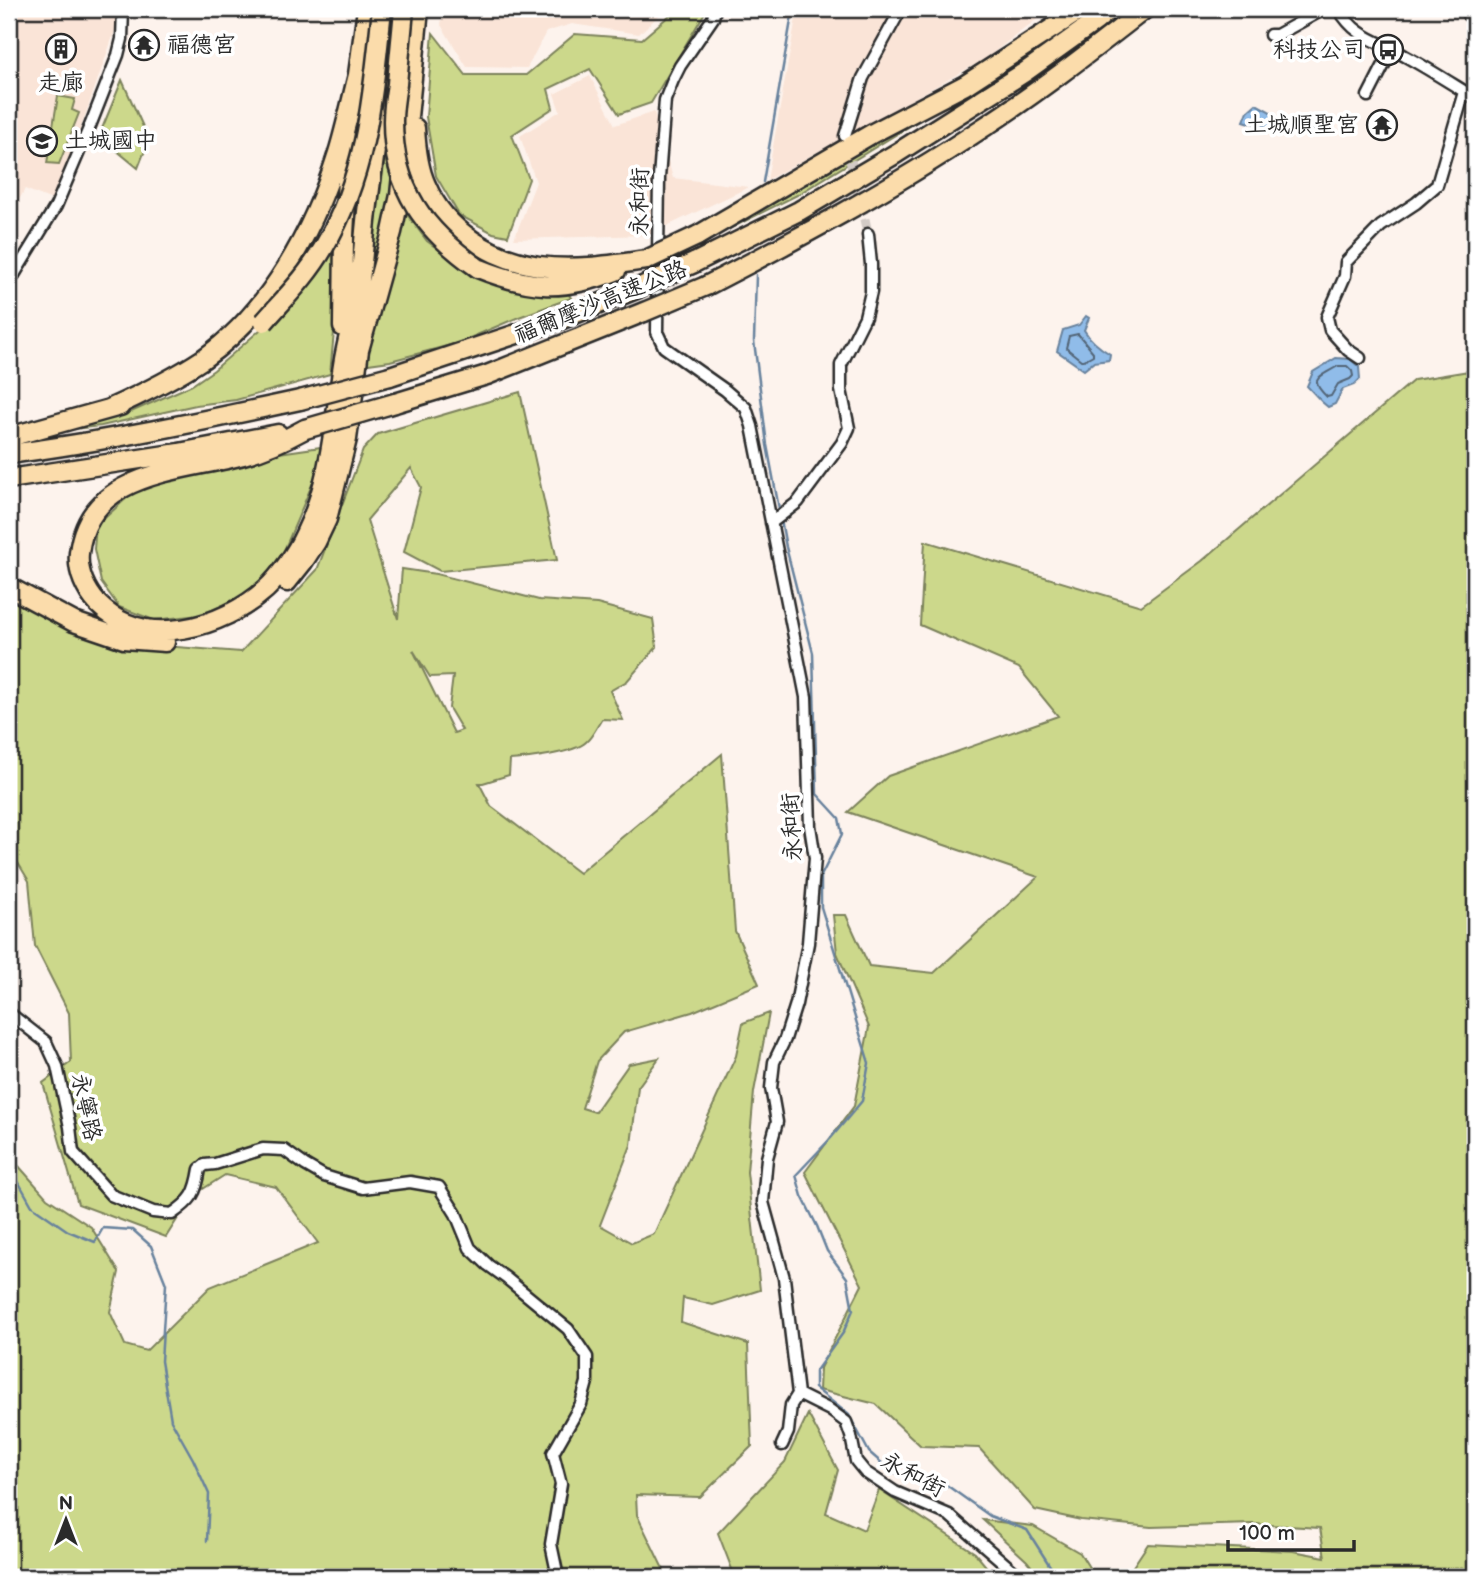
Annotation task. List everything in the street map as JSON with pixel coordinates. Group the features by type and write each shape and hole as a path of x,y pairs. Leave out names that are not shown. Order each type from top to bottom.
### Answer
{"highway":[{"path":"9,587 74,622 124,639 166,642 194,638 220,630 255,611 284,586 316,542 327,519 347,439 352,354 344,235 347,156 367,9"},
{"path":"9,437 157,394 215,360 264,322 313,264 339,219 348,197 368,129 382,9"},
{"path":"305,429 280,443 242,455 158,473 124,487 102,503 89,518 81,538 78,557 82,578 91,596 107,613 124,623 149,630 197,626 219,619 245,605 267,588 290,560 305,534 323,489 363,302 395,9"},
{"path":"404,9 393,121 405,188 415,208 456,253 478,268 507,280 538,286 570,284 600,278 697,236 873,133 965,85 1082,9"},
{"path":"352,354 392,232 400,195 419,9"},
{"name":"福爾摩沙高速公路","path":"9,454 187,424 300,400 390,376 562,319 694,263 799,211 1025,72 1110,9"},
{"name":"福爾摩沙高速公路","path":"9,479 178,453 305,429 487,375 644,312 706,286 811,232 914,173 1035,92 1145,9"},
{"path":"109,409 170,380 205,357 240,327 282,275 301,244 334,165 359,71"},
{"path":"412,82 416,150 425,185 438,207 455,226 481,247 512,260 540,266 606,266 646,260"}],"street":[{"path":"9,283 56,206 90,127 118,55 122,39 122,9"},
{"name":"永和街","path":"715,9 713,18 673,80 665,100 659,178 657,332 664,347 746,408 773,521 806,697 810,826 815,858 808,943 796,1004 785,1039 774,1062 771,1087 777,1122 767,1157 763,1202 784,1278 798,1394 831,1410 846,1422 856,1461 865,1472 895,1492 949,1515 1020,1577"},
{"path":"845,136 863,78 901,9"},
{"path":"1270,34 1277,36 1324,9"},
{"path":"1339,9 1354,28 1367,38 1402,54 1475,98"},
{"path":"1465,9 1468,15 1475,13"},
{"path":"1368,96 1392,49"},
{"path":"1360,358 1348,350 1330,330 1327,317 1345,276 1346,262 1381,226 1416,204 1437,185 1464,92"},
{"path":"773,521 798,502 842,443 849,428 841,390 841,365 865,317 871,292 868,234"},
{"name":"永寧路","path":"9,1013 46,1042 57,1066 73,1152 111,1195 153,1212 172,1214 187,1204 197,1187 200,1169 205,1165 263,1149 284,1150 324,1176 363,1188 410,1182 439,1187 456,1214 470,1248 568,1329 587,1357 587,1382 581,1404 553,1453 561,1484 551,1544 558,1577"},
{"path":"782,1445 788,1432 792,1405 798,1394"}],"shaded area":[{"name":"土城國中","path":"9,9 119,9 119,19 61,184 52,200 25,189 9,218"},
{"path":"443,9 666,9 639,34 572,24 546,32 527,68 467,67 441,25"},
{"path":"795,9 1050,9 985,59 767,180 796,18"},
{"path":"590,76 615,125 654,112 673,178 749,187 648,235 514,239 536,182 520,136 560,111 554,94"}],"green space":[{"path":"677,9 707,9 651,103 619,114 590,69 548,89 553,108 512,135 529,179 508,236 493,233 459,215 436,176 426,117 433,33 466,75 526,75 575,34 642,39"},
{"path":"122,80 149,140 138,168 99,136"},
{"path":"58,96 75,99 72,110 79,113 59,164 47,163"},
{"path":"959,96 797,195 677,251 864,145"},
{"path":"385,158 395,191 370,284 372,250"},
{"path":"403,209 427,241 471,271 565,288 571,298 458,343 390,361 361,365"},
{"path":"340,235 330,374 236,400 73,429 101,418 131,412 192,385 214,370 276,316"},
{"path":"1475,370 1475,1577 1126,1577 1148,1544 1293,1551 1325,1557 1320,1528 1253,1524 1151,1527 1081,1520 1035,1510 979,1448 921,1446 876,1404 819,1390 820,1368 862,1285 805,1172 854,1106 869,1027 837,953 833,915 846,915 869,966 934,973 1038,877 848,812 888,776 1058,716 1019,668 920,625 925,541 1141,606 1202,561 1414,380"},
{"path":"520,392 557,560 440,571 404,552 421,487 411,468 367,520 398,619 402,569 436,574 539,600 597,604 653,619 657,647 627,681 610,691 623,720 602,719 588,740 572,749 510,760 509,775 479,783 491,806 579,873 722,754 735,931 759,984 692,1012 624,1032 597,1061 582,1108 595,1112 629,1064 659,1058 638,1087 631,1145 600,1225 632,1243 654,1234 736,1056 743,1023 769,1013 754,1092 747,1172 760,1290 713,1305 683,1298 681,1322 748,1344 752,1446 700,1497 636,1495 637,1515 667,1577 9,1577 9,1155 47,1198 91,1227 119,1272 110,1312 125,1345 146,1351 210,1287 318,1243 276,1187 225,1175 192,1196 166,1237 78,1204 43,1083 71,1062 69,1013 35,946 29,881 9,848 9,599 99,641 241,652 317,570 363,450 378,434","holes":["413,650 430,677 453,676 449,708 462,730 454,733"]},
{"path":"321,447 317,473 277,567 240,598 200,615 154,620 119,607 101,582 94,549 96,526 130,495 158,481 272,454"},
{"path":"808,1414 838,1470 826,1513 864,1530 879,1490 975,1553 995,1577 735,1577 718,1533 785,1462"},
{"path":"983,1520 1033,1526 1080,1553 1095,1577 1040,1577 1027,1561"}],"water":[{"path":"1256,104 1281,122 1310,123 1317,130 1260,126 1244,121 1248,111"},
{"path":"1086,316 1089,318 1084,330 1096,344 1110,354 1109,360 1094,362 1084,370 1057,351 1063,330 1079,325"},
{"path":"1336,358 1350,359 1359,367 1360,379 1354,385 1343,389 1335,404 1328,407 1307,386 1313,372"}],"waterway":[{"path":"763,182 793,9"},
{"path":"756,275 754,341 767,445 780,514"},
{"path":"781,520 813,653 817,794 839,818 842,834 821,876 821,907 869,1063 862,1101 796,1175 802,1196 827,1251 847,1278 853,1310 843,1333 815,1372 815,1388 849,1415 869,1452 892,1472 945,1484 990,1516 1027,1530 1057,1577"},
{"path":"9,1165 32,1206 68,1231 95,1242 103,1228 133,1230 151,1246 166,1284 161,1361 171,1420 209,1494 207,1541"}],"tunnel":[{"path":"847,146 868,234"}],"place":[{"name":"福德宮","path":"144,45"},
{"name":"走廊","path":"61,49"},
{"name":"科技公司","path":"1388,50"},
{"name":"土城順聖宮","path":"1382,125"},
{"name":"土城國中","path":"42,141"}]}
